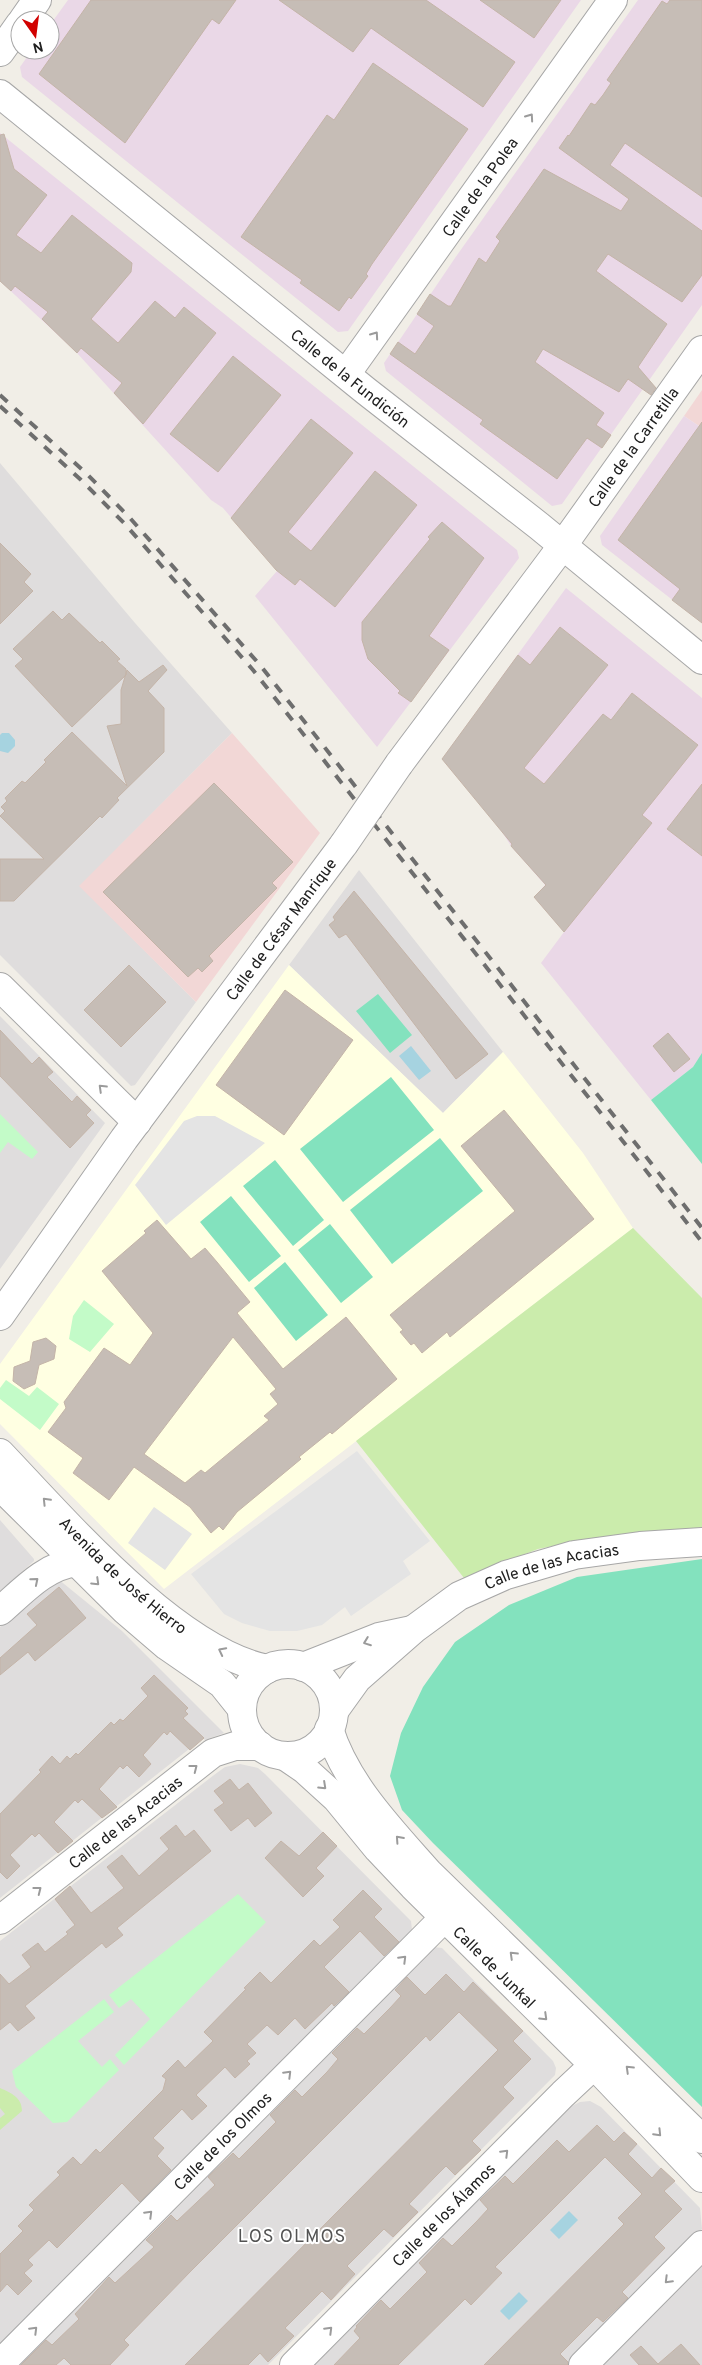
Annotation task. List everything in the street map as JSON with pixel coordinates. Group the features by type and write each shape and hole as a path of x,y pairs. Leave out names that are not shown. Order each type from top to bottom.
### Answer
{"street":[{"name":"Calle de la Polea","path":"346,374 613,0"},
{"path":"0,52 10,38"},
{"name":"Calle de la Fundición","path":"0,94 346,374 563,545 702,660"},
{"name":"Calle de la Carretilla","path":"563,545 702,350"},
{"name":"Calle de César Manrique","path":"0,1316 137,1122 344,844 399,764 563,545"},
{"path":"0,988 137,1122"},
{"name":"Avenida de José Hierro","path":"0,1453 60,1516 142,1596 180,1626 212,1646 238,1660 268,1669"},
{"name":"Avenida de José Hierro","path":"0,1486 125,1610 167,1646 222,1684 242,1709"},
{"name":"Calle de las Acacias","path":"332,1720 358,1679 414,1629 459,1596 514,1573 574,1555 640,1546 702,1542"},
{"path":"0,1611 46,1572 65,1564 76,1562"},
{"name":"Calle de las Acacias","path":"303,1667 379,1637 414,1629"},
{"path":"285,1665 303,1667 312,1671 326,1684 330,1692 332,1720 316,1746 307,1752 285,1756 267,1751 260,1746 246,1729 242,1709 247,1690 252,1681 268,1669 285,1665"},
{"name":"Calle de Junkal","path":"332,1720 335,1746 359,1788 394,1834 428,1872 702,2139"},
{"name":"Calle de las Acacias","path":"0,1920 212,1753 234,1746 260,1746"},
{"name":"Calle de Junkal","path":"285,1756 304,1768 337,1799 378,1849 444,1918 594,2066 702,2178"},
{"name":"Calle de los Olmos","path":"0,2364 444,1918"},
{"name":"Calle de los Álamos","path":"294,2365 563,2094 594,2066"},
{"path":"583,2365 702,2245"}],"shaded area":[{"path":"68,0 581,0 348,331 338,332 22,77 20,67 25,60 60,60 60,11"},
{"path":"638,0 702,0 702,305 562,504 552,506 386,371 384,363 455,258"},
{"path":"0,133 517,550 519,558 377,747 255,596 277,571 223,508 211,500 77,353 0,281"},
{"path":"702,390 702,428 684,416"},
{"path":"684,416 702,428 702,623 602,545 600,536"},
{"path":"0,463 135,623 232,733 80,886 196,1002 135,1085 131,1086 0,955"},
{"path":"566,588 702,698 702,1054 693,1067 651,1100 541,963 564,932 534,897 545,885 511,846 499,827 442,759"},
{"path":"232,733 320,833 196,1002 79,886"},
{"path":"359,870 503,1052 443,1113 289,965"},
{"path":"289,965 443,1113 503,1052 583,1153 633,1228 164,1589 0,1424 0,1364"},
{"path":"0,1016 105,1123 0,1269"},
{"path":"197,1116 215,1116 265,1143 166,1225 135,1185 184,1121"},
{"path":"357,1451 430,1541 403,1561 411,1574 351,1616 345,1607 322,1625 297,1631 270,1631 242,1623 224,1614 191,1574"},
{"path":"154,1507 192,1534 165,1570 128,1543"},
{"path":"0,1520 34,1561 0,1591"},
{"path":"58,1579 122,1631 224,1733 205,1740 203,1738 0,1898 0,1627"},
{"path":"240,1764 258,1768 265,1774 411,1921 412,1930 0,2347 0,1941 214,1775 225,1767"},
{"path":"433,1947 442,1948 553,2061 556,2068 555,2075 268,2365 14,2365"},
{"path":"590,2101 601,2107 700,2208 702,2229 567,2365 313,2365 572,2106 580,2102"},
{"path":"702,2262 702,2365 600,2365"}],"green space":[{"path":"378,994 412,1035 390,1053 356,1011"},
{"path":"702,1053 702,1164 651,1100 693,1067"},
{"path":"391,1077 434,1130 343,1202 300,1149"},
{"path":"0,1114 38,1152 32,1159 8,1142 0,1153"},
{"path":"440,1138 483,1191 392,1264 350,1210"},
{"path":"275,1160 324,1220 293,1246 243,1186"},
{"path":"231,1196 281,1256 249,1282 200,1222"},
{"path":"330,1224 373,1277 341,1303 298,1250"},
{"path":"633,1228 702,1298 702,1530 583,1540 538,1549 464,1578 356,1441"},
{"path":"285,1262 328,1315 296,1341 254,1288"},
{"path":"84,1300 114,1324 90,1352 69,1339 73,1316"},
{"path":"6,1380 29,1396 37,1387 59,1404 40,1430 0,1399 0,1388"},
{"path":"702,1559 702,2107 433,1843 402,1810 390,1776 401,1733 423,1687 455,1642 509,1605 577,1577"},
{"path":"238,1894 266,1922 124,2065 115,2055 150,2019 131,1999 119,2008 109,1995"},
{"path":"104,1999 114,2012 78,2041 102,2067 110,2059 119,2070 67,2122 53,2123 16,2087 12,2071"},
{"path":"0,2088 18,2099 22,2106 22,2111 0,2130 0,2118 5,2114 0,2108"}],"water":[{"path":"2,733 9,733 15,740 15,746 8,753 0,751 0,735"},
{"path":"411,1046 431,1071 419,1080 399,1056"},
{"path":"569,2211 578,2220 559,2239 550,2230"},
{"path":"519,2292 528,2301 509,2320 500,2311"}],"building":[{"path":"91,0 236,0 219,24 212,19 125,143 39,74 49,60 60,60 60,44"},
{"path":"279,0 426,0 515,62 483,107 371,28 353,52"},
{"path":"480,0 561,0 534,38"},
{"path":"670,0 702,0 702,197 625,143 610,165 702,231 702,275 682,302 608,254 596,271 667,324 638,367 656,388 651,395 628,379 619,392 543,349 535,362 604,413 596,425 611,435 602,448 587,438 557,479 480,424 483,420 390,354 398,342 415,354 434,326 417,314 430,294 451,306 479,258 486,263 500,241 496,237 544,169 621,211 629,199 559,148 591,103 595,105 603,95 611,83 607,80 662,1 667,4"},
{"path":"373,63 468,129 372,264 366,274 368,276 351,299 349,297 339,311 300,283 302,280 241,237 327,115 334,120"},
{"path":"4,134 14,169 47,195 16,235 41,253 72,215 132,263 131,272 91,319 118,343 155,301 175,318 184,307 216,333 143,424 114,393 122,383 81,348 77,353 42,319 48,312 15,286 11,291 0,281 0,135"},
{"path":"233,356 281,395 218,472 170,434"},
{"path":"311,419 353,453 288,532 311,551 375,471 417,505 335,607 300,579 295,585 276,570 231,518"},
{"path":"702,422 702,623 672,600 680,589 618,540"},
{"path":"442,522 484,558 429,636 449,650 411,702 398,693 400,691 368,659 362,640 362,622 430,539 428,537"},
{"path":"0,543 31,574 24,582 33,591 0,624"},
{"path":"53,611 62,620 69,613 100,643 102,641 120,659 117,661 126,669 126,675 72,727 15,666 23,659 13,649"},
{"path":"560,627 608,665 524,768 544,784 603,714 611,720 632,693 698,745 642,815 652,823 564,932 534,897 546,885 511,846 512,844 442,759 518,655 530,665"},
{"path":"163,665 167,670 148,691 164,708 164,752 117,798 119,800 102,818 100,816 14,901 0,901 0,859 44,859 0,816 5,811 1,807 7,801 5,798 22,781 25,783 46,762 44,760 72,732 127,786 107,726 121,724 121,690 127,670 139,682"},
{"path":"214,783 293,862 272,883 277,888 209,956 213,961 202,972 198,968 188,977 103,892"},
{"path":"702,784 702,856 667,829"},
{"path":"354,891 488,1054 456,1079 346,934 339,938 329,925 335,920 333,917"},
{"path":"129,965 166,1002 121,1047 84,1010"},
{"path":"285,990 353,1040 284,1135 216,1085"},
{"path":"0,1030 32,1064 39,1057 53,1072 47,1077 72,1102 77,1096 91,1110 86,1115 94,1123 70,1148 0,1076"},
{"path":"668,1033 690,1059 674,1072 653,1046"},
{"path":"504,1110 594,1219 450,1337 447,1332 422,1353 414,1343 411,1345 400,1332 403,1330 390,1315 515,1211 461,1146"},
{"path":"157,1220 191,1259 205,1248 250,1302 237,1313 283,1369 346,1317 397,1379 332,1434 330,1432 299,1457 301,1459 237,1512 223,1530 219,1526 211,1533 190,1507 134,1467 109,1500 73,1473 83,1458 48,1432 66,1408 64,1402 104,1348 130,1365 153,1333 102,1271 146,1233 144,1231","holes":["233,1337 276,1389 270,1394 278,1404 264,1416 269,1420 205,1473 201,1470 185,1483 144,1454"]},
{"path":"46,1338 56,1346 54,1359 39,1365 35,1384 24,1389 13,1381 14,1367 30,1361 33,1342"},
{"path":"59,1587 86,1618 35,1661 28,1652 0,1675 0,1658 37,1625 27,1614"},
{"path":"154,1675 188,1708 185,1711 188,1714 183,1718 204,1738 190,1750 170,1731 167,1735 164,1732 143,1755 151,1764 139,1777 127,1765 123,1769 120,1766 99,1789 117,1807 102,1818 82,1799 78,1803 75,1800 54,1822 73,1841 58,1853 39,1833 35,1837 32,1834 10,1855 20,1866 7,1879 0,1872 0,1814 41,1772 39,1770 52,1756 60,1764 67,1756 70,1759 76,1753 78,1755 111,1722 114,1725 120,1719 123,1721 148,1696 141,1688"},
{"path":"230,1779 239,1790 248,1783 272,1813 255,1827 248,1818 231,1831 214,1810 224,1803 214,1791"},
{"path":"176,1825 185,1837 194,1830 211,1851 117,1928 123,1935 106,1948 102,1943 25,2006 35,2018 18,2031 10,2022 0,2030 0,1974 9,1984 31,1967 22,1955 38,1943 45,1952 68,1934 66,1932 75,1925 55,1899 70,1886 91,1913 124,1888 107,1867 122,1855 139,1876 169,1849 160,1838"},
{"path":"323,1832 337,1846 316,1868 324,1876 303,1897 265,1858 281,1841 299,1856"},
{"path":"363,1890 382,1909 374,1917 399,1942 384,1956 360,1931 324,1967 349,1992 334,2006 332,2003 305,2029 295,2018 278,2035 267,2025 247,2044 256,2053 247,2061 250,2064 235,2078 225,2067 196,2095 207,2106 192,2120 182,2109 153,2138 164,2148 157,2156 171,2170 140,2202 122,2183 57,2248 49,2240 28,2260 33,2265 24,2273 32,2281 18,2295 7,2284 0,2292 0,2254 23,2231 18,2226 34,2210 29,2205 60,2175 57,2172 73,2157 81,2165 96,2149 100,2153 163,2090 166,2079 162,2076 178,2060 185,2068 213,2041 204,2032 260,1972 271,1983 314,1940 320,1946 340,1927 333,1920"},
{"path":"446,1974 464,1992 473,1982 523,2031 513,2041 531,2059 503,2087 514,2098 472,2141 481,2150 455,2175 446,2166 409,2204 418,2212 393,2237 384,2229 347,2266 355,2274 331,2300 322,2291 285,2328 294,2336 268,2362 260,2353 248,2365 185,2365 498,2050 459,2012 430,2041 426,2036 191,2271 124,2340 129,2345 110,2365 71,2365 64,2358 56,2365 21,2365 46,2340 52,2345 79,2319 75,2314 109,2277 115,2283 154,2247 146,2240 171,2215 177,2221 215,2185 208,2177 233,2153 239,2159 276,2122 270,2115 295,2090 302,2097 327,2072 338,2059 332,2053 357,2028 364,2034 390,2008 401,1996 395,1990 407,1977 425,1995"},
{"path":"597,2125 614,2142 624,2132 637,2144 628,2154 652,2178 661,2168 675,2181 664,2191 682,2209 654,2237 665,2248 622,2292 628,2298 603,2322 597,2317 560,2354 568,2362 568,2365 484,2365 624,2224 618,2218 642,2194 605,2157 495,2267 502,2273 471,2305 465,2299 398,2365 334,2365 360,2338 354,2331 356,2326 381,2300 390,2309 427,2272 419,2263 443,2238 452,2246 477,2221 488,2209 480,2200 505,2176 513,2184 557,2140 569,2152"},
{"path":"681,2344 700,2365 639,2365 630,2355 641,2346 658,2364"}],"railway":[{"path":"0,395 86,473 130,518 260,665 702,1228"},
{"path":"0,406 80,479 124,523 253,670 702,1242"}],"district":[{"name":"LOS OLMOS","path":"292,2236"}]}
